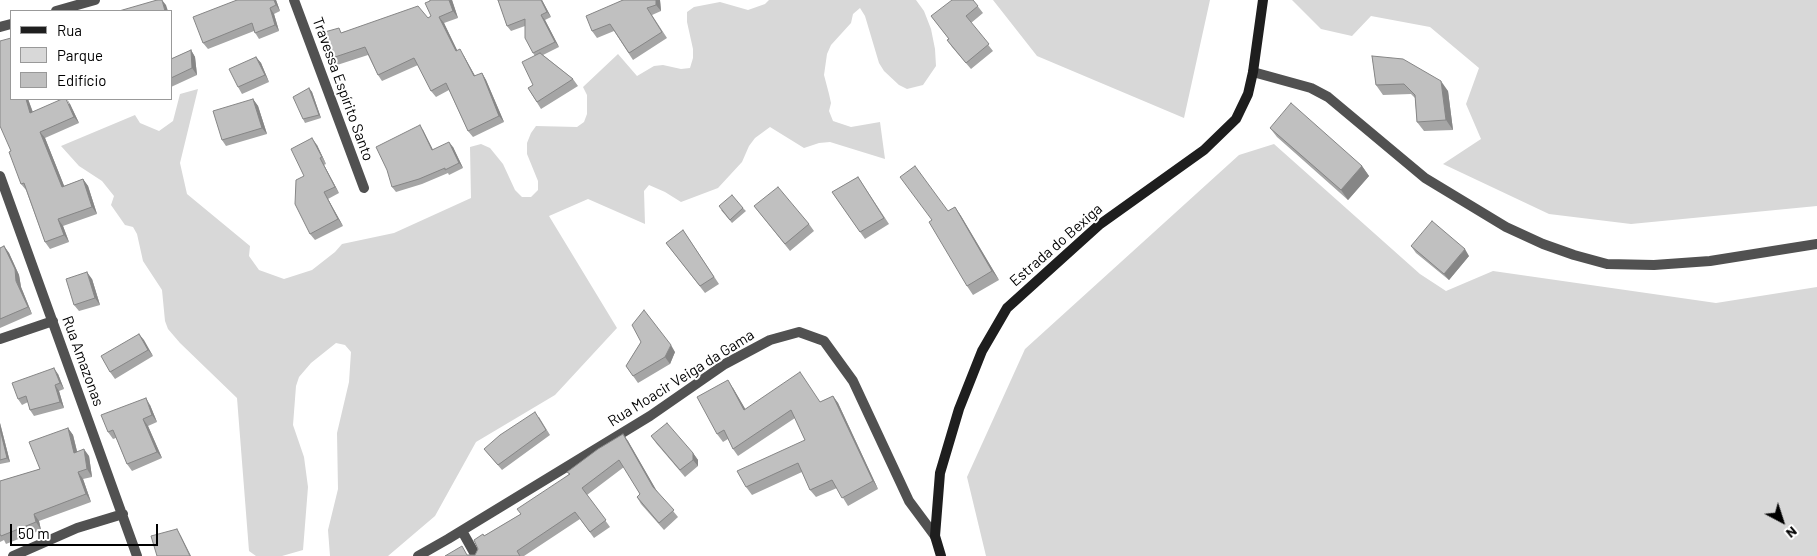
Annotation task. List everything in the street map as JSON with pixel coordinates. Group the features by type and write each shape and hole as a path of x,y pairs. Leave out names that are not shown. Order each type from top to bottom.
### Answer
{"street":[{"path":"60,10 95,0"},
{"name":"Travessa Espírito Santo","path":"294,0 364,188"},
{"name":"Estrada do Bexiga","path":"941,556 935,536 940,473 959,409 982,351 1007,308 1099,225 1204,150 1236,119 1248,94 1253,72 1263,0"},
{"path":"1253,72 1305,86 1328,96 1425,178 1506,227 1543,244 1574,255 1607,264 1654,265 1710,261 1817,244"},
{"name":"Rua Amazonas","path":"0,178 137,556"},
{"path":"0,339 53,321"},
{"name":"Rua Moacir Veiga da Gama","path":"418,556 650,416 725,364 770,340 799,332 824,341 853,381 909,501 935,536"},
{"path":"14,556 76,528 123,514"},
{"path":"462,531 476,556"}],"green space":[{"path":"769,0 916,0 924,11 931,29 935,49 936,66 923,85 907,89 899,85 884,71 879,63 865,16 860,8 853,14 851,23 831,45 827,54 824,75 831,103 829,111 833,121 851,127 880,122 885,159 830,142 804,148 770,127 755,138 742,162 718,188 681,202 649,185 644,191 645,224 588,199 549,216 617,328 555,395 476,442 435,516 388,556 330,556 328,530 338,489 337,433 349,382 351,352 345,345 336,343 311,363 299,377 296,386 293,425 304,457 308,487 303,550 282,556 256,556 249,551 237,398 168,329 165,321 162,290 143,261 137,234 133,227 125,225 111,205 114,196 102,181 79,166 61,146 135,115 140,123 159,131 173,121 180,94 198,89 180,163 187,194 250,246 249,256 259,270 284,279 312,270 342,244 394,233 471,198 470,147 481,144 490,148 503,164 515,190 522,197 531,197 538,190 538,181 527,154 527,143 531,133 536,126 577,127 584,122 587,114 587,95 583,87 618,54 637,76 654,66 690,68 693,49 687,22 687,12 694,7 720,2 748,10 765,4"},
{"path":"993,0 1210,0 1184,118 1037,56"},
{"path":"1292,0 1817,0 1817,206 1631,224 1549,214 1443,164 1481,139 1466,104 1479,68 1430,27 1371,16 1352,36 1321,29"},
{"path":"1274,144 1420,274 1446,291 1493,271 1716,303 1817,287 1817,556 986,556 967,477 1025,349 1239,155"}],"building":[{"path":"162,0 165,10 122,10"},
{"path":"237,0 274,0 276,5 270,8 275,25 255,33 252,23 203,43 193,17"},
{"path":"430,0 449,0 453,11 439,17 456,51 460,49 474,76 482,73 499,116 468,131 446,83 431,91 414,58 378,75 365,47 329,59 321,33 339,28 341,33 418,6 428,18 431,16 425,3"},
{"path":"498,0 541,0 547,12 541,15 555,42 533,53 525,38 525,19 507,26"},
{"path":"623,0 656,0 656,5 647,8 662,32 629,53 610,24 592,31 586,16"},
{"path":"952,0 973,0 978,6 966,16 989,44 966,63 947,40 949,39 931,16"},
{"path":"10,38 10,100 26,100 30,113 60,100 66,100 74,117 40,132 62,187 83,179 92,207 58,219 64,235 45,242 24,183 21,184 9,152 11,151 0,126 0,41"},
{"path":"191,50 192,68 172,78 172,59"},
{"path":"540,53 573,79 537,102 528,88 533,85 522,62"},
{"path":"1372,56 1403,59 1441,81 1446,120 1417,122 1415,95 1404,84 1376,85"},
{"path":"256,57 265,75 238,87 229,69"},
{"path":"309,88 319,115 303,119 293,97"},
{"path":"253,99 262,128 222,140 213,111"},
{"path":"1291,103 1362,166 1341,190 1270,128"},
{"path":"420,125 432,150 449,142 459,163 445,170 445,168 419,179 392,187 387,170 376,147"},
{"path":"312,138 335,187 324,192 338,219 310,234 295,204 296,180 304,176 291,149"},
{"path":"915,166 948,211 955,207 992,271 967,286 929,222 932,220 900,177"},
{"path":"858,177 884,218 860,232 832,192"},
{"path":"778,187 809,224 785,244 754,206"},
{"path":"732,195 743,208 730,220 719,206"},
{"path":"1432,221 1465,249 1444,274 1411,246"},
{"path":"683,230 714,277 700,286 666,243"},
{"path":"4,246 15,269 16,281 28,307 0,319 0,248"},
{"path":"87,272 95,298 74,305 66,279"},
{"path":"644,310 671,345 665,357 633,376 626,366 641,342 632,325"},
{"path":"139,334 148,350 110,372 101,356"},
{"path":"54,368 60,383 55,385 60,402 30,410 26,396 18,399 12,383"},
{"path":"800,372 820,402 833,396 873,481 842,498 832,480 810,490 798,463 746,487 737,471 805,440 791,410 733,449 724,430 717,434 697,397 728,380 744,410"},
{"path":"146,398 152,415 143,419 157,452 127,464 113,430 108,432 101,415"},
{"path":"535,412 546,430 498,465 484,449 500,435"},
{"path":"667,423 693,453 693,460 680,470 651,436"},
{"path":"68,428 74,453 84,449 87,469 78,472 86,494 34,514 36,522 1,536 0,481 40,469 29,442"},
{"path":"0,429 7,458 0,460"},
{"path":"623,434 653,487 674,510 659,523 637,497 640,494 619,460 582,488 606,520 590,532 575,512 517,551 520,556 445,556 462,546 467,555 475,555 478,549 474,540 521,514 517,509 570,474 567,472 598,449"},
{"path":"177,529 190,556 157,556 151,536"}]}
